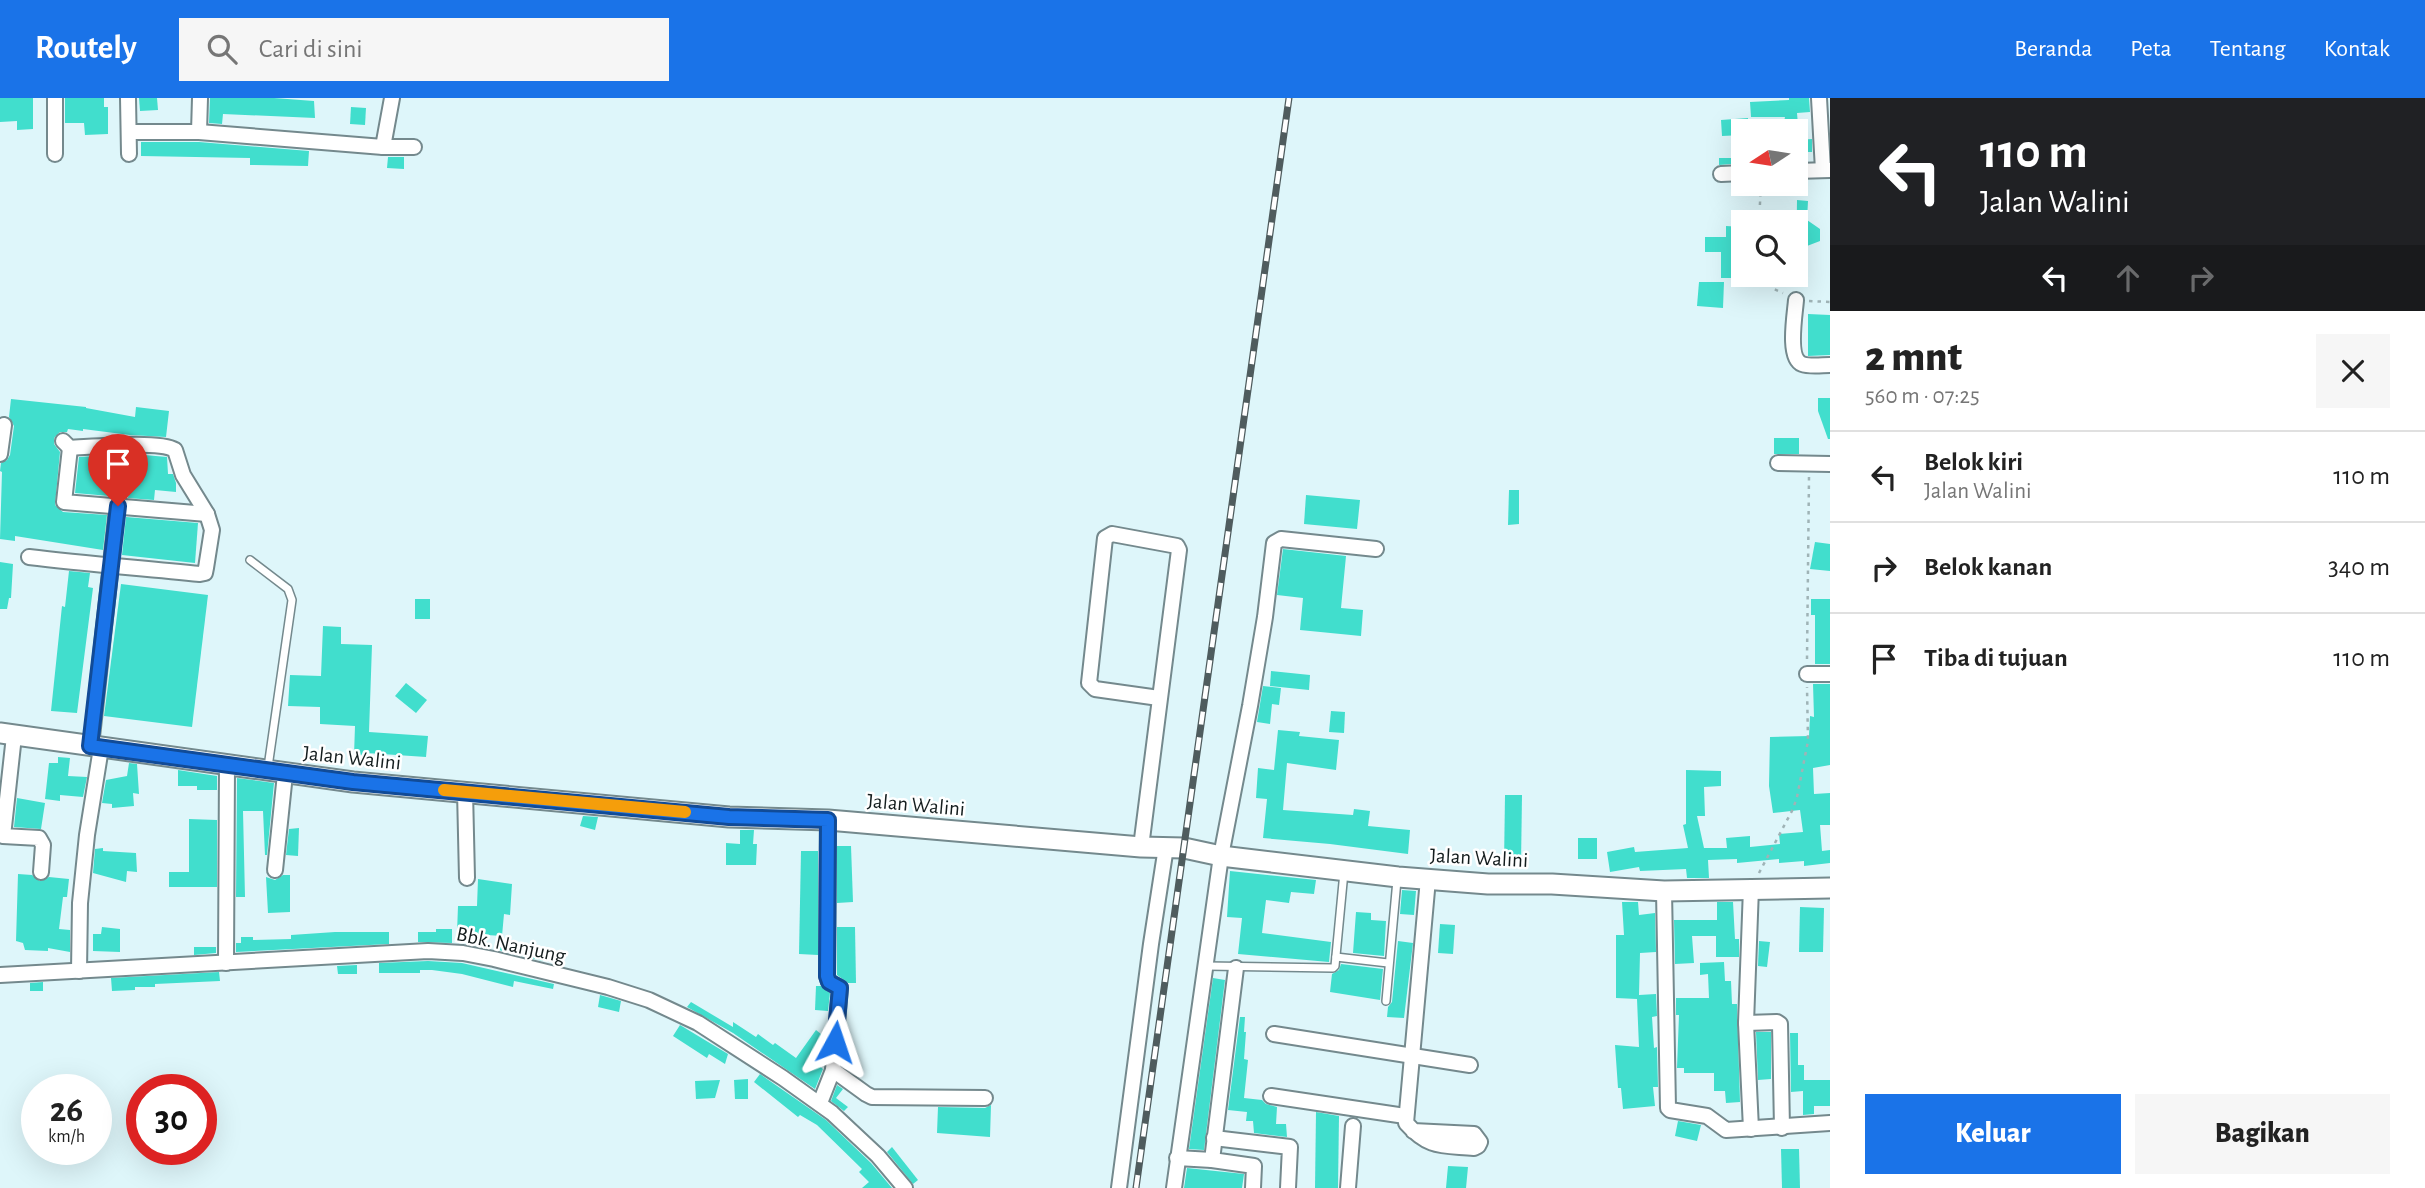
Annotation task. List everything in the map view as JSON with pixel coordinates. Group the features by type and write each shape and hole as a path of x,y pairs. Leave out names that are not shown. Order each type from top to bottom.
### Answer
{"street":[{"path":"55,98 55,154"},
{"path":"128,98 129,154"},
{"path":"199,132 200,98"},
{"path":"383,148 392,98"},
{"path":"1808,171 1826,170 1819,98"},
{"path":"129,132 199,132 383,148 414,147"},
{"path":"1721,174 1731,174"},
{"path":"1796,300 1793,352 1796,360 1803,365 1830,365"},
{"path":"0,454 4,425"},
{"path":"29,557 205,573 212,530 206,514 183,475 175,450 170,447 66,444 64,502 206,514"},
{"path":"79,971 80,903 124,445"},
{"path":"1778,463 1830,464"},
{"path":"1141,847 1179,550 1177,546 1112,534 1105,538 1089,683 1095,689 1159,698"},
{"path":"1174,1188 1221,856 1250,706 1274,543 1281,539 1376,549"},
{"path":"1807,674 1830,674"},
{"path":"7,735 2,836 39,838 43,845 41,872"},
{"name":"Jalan Walini","path":"7,735 276,773 729,817 828,820 1192,849 1221,856 1398,877 1489,884 1552,884 1664,891 1830,888"},
{"path":"226,963 227,765"},
{"path":"275,870 276,773"},
{"path":"465,792 467,878"},
{"path":"820,1103 833,1070 840,988 829,982 827,976 828,820"},
{"path":"1119,1188 1166,847"},
{"path":"1413,1131 1406,1123 1405,1116 1428,879"},
{"path":"1751,888 1746,1023 1751,1129"},
{"path":"1664,891 1668,1108 1707,1116 1726,1130 1830,1123"},
{"name":"Bbk. Nanjung","path":"0,975 428,951 463,953 506,962 649,1000 698,1023 820,1103 856,1134 905,1188"},
{"path":"1212,1160 1236,968"},
{"path":"1746,1023 1779,1023 1782,1128"},
{"path":"1274,1034 1470,1065"},
{"path":"833,1070 872,1097 985,1098"},
{"path":"1271,1096 1405,1116"},
{"path":"1348,1188 1353,1126"},
{"path":"1214,1138 1290,1147 1287,1188"},
{"path":"1253,1188 1257,1143"},
{"path":"1177,1158 1254,1166"}],"lane":[{"path":"250,560 288,589 292,600 276,773"},
{"path":"1207,966 1333,968 1344,871"},
{"path":"1385,1001 1398,877"},
{"path":"1336,957 1388,963"}],"building":[{"path":"0,98 33,98 33,129 17,130 17,121 0,122"},
{"path":"65,98 104,98 104,107 108,107 108,134 85,135 84,123 65,123"},
{"path":"139,98 157,98 158,110 140,111"},
{"path":"210,98 314,101 315,118 223,114 222,124 209,123"},
{"path":"1809,98 1810,112 1797,113 1798,119 1751,117 1750,102"},
{"path":"351,107 366,108 365,125 350,124"},
{"path":"1731,119 1731,136 1722,136 1721,120"},
{"path":"1808,139 1812,139 1812,152 1808,152"},
{"path":"141,142 199,142 309,151 308,166 250,165 250,158 141,156"},
{"path":"388,157 404,157 404,169 387,168"},
{"path":"1719,158 1731,158 1731,164 1719,165"},
{"path":"1797,200 1808,201 1808,210 1797,210"},
{"path":"1808,221 1820,229 1820,241 1808,246"},
{"path":"1726,226 1731,226 1731,278 1721,278 1721,252 1705,252 1705,237 1726,237"},
{"path":"1699,282 1724,282 1723,308 1697,306"},
{"path":"1808,314 1830,315 1830,355 1808,356"},
{"path":"1818,398 1830,398 1830,439 1818,411"},
{"path":"11,399 86,407 135,417 136,407 169,411 166,437 68,429 54,438 54,444 60,452 55,505 63,512 107,515 103,550 15,536 15,541 0,539 0,471 1,463 10,455 14,426 9,417"},
{"path":"1774,438 1799,438 1799,454 1774,454"},
{"path":"133,454 167,457 168,474 173,474 176,492 155,490 154,500 128,498"},
{"path":"79,457 113,458 109,496 75,493"},
{"path":"1509,490 1519,490 1519,524 1508,525"},
{"path":"1306,495 1360,500 1357,529 1304,524"},
{"path":"126,517 198,523 195,563 122,555"},
{"path":"1815,542 1830,544 1830,571 1810,569"},
{"path":"1283,549 1346,556 1341,608 1363,610 1361,636 1300,630 1303,598 1277,595"},
{"path":"0,562 13,564 11,598 7,609 0,609"},
{"path":"69,571 90,573 88,587 93,588 77,713 51,711 62,606 65,607"},
{"path":"121,584 208,595 192,727 104,716"},
{"path":"415,599 430,599 430,619 415,619"},
{"path":"1811,599 1830,599 1830,664 1815,664 1815,615 1811,615"},
{"path":"323,626 341,627 341,644 372,645 369,732 428,736 426,757 367,753 367,756 354,755 355,726 320,724 320,707 288,706 290,675 321,676"},
{"path":"1271,671 1310,675 1309,690 1270,686"},
{"path":"406,683 427,700 416,713 395,696"},
{"path":"1813,684 1830,684 1830,765 1813,768 1814,794 1830,793 1830,825 1820,825 1822,851 1830,850 1830,863 1804,866 1804,861 1779,863 1779,859 1737,863 1737,859 1708,860 1709,878 1687,878 1686,869 1640,871 1639,867 1610,872 1607,852 1634,847 1635,852 1688,848 1683,825 1686,824 1686,770 1721,771 1721,786 1704,787 1705,816 1697,816 1704,848 1727,848 1726,838 1750,836 1750,847 1780,844 1779,834 1803,832 1800,810 1773,813 1769,786 1770,737 1809,736 1810,716 1814,717"},
{"path":"1263,686 1281,688 1279,705 1272,704 1270,724 1257,722"},
{"path":"1331,711 1345,712 1344,733 1329,732"},
{"path":"1278,730 1300,732 1299,736 1339,740 1336,770 1287,763 1283,810 1353,815 1354,809 1370,811 1368,826 1410,830 1408,854 1263,838 1267,799 1256,798 1258,768 1274,770"},
{"path":"58,757 70,758 68,776 87,777 83,797 60,795 60,801 45,799 49,763 58,763"},
{"path":"129,763 137,764 139,794 133,793 134,806 112,808 112,804 102,803 106,780 127,776"},
{"path":"178,770 217,776 217,790 178,786"},
{"path":"237,778 274,783 267,855 263,811 243,811 245,897 236,897"},
{"path":"1505,795 1522,795 1521,864 1504,864"},
{"path":"17,798 45,803 41,829 14,827"},
{"path":"583,816 598,817 595,830 580,826"},
{"path":"189,819 217,820 217,887 169,887 169,872 189,872"},
{"path":"299,828 298,856 286,855 289,829"},
{"path":"740,830 754,830 753,844 757,844 756,865 726,865 726,843 740,844"},
{"path":"1578,838 1597,838 1597,859 1578,859"},
{"path":"837,846 851,846 853,902 837,903"},
{"path":"103,848 103,851 136,853 137,872 127,871 126,882 93,873 95,849"},
{"path":"801,851 818,851 818,955 799,954"},
{"path":"1230,871 1316,880 1314,894 1291,892 1289,903 1266,900 1262,933 1331,942 1329,962 1238,954 1242,918 1227,917"},
{"path":"18,874 32,875 40,881 49,877 69,879 67,897 63,897 59,929 70,930 70,952 48,948 48,951 25,950 23,943 16,941"},
{"path":"283,875 290,875 290,912 268,913 266,877 275,880"},
{"path":"478,879 512,884 510,915 504,914 502,936 457,933 458,906 477,906"},
{"path":"1402,890 1416,891 1414,915 1400,914"},
{"path":"1622,902 1638,902 1639,915 1655,913 1656,952 1640,953 1639,995 1656,994 1657,1016 1652,1017 1654,1048 1657,1047 1658,1087 1653,1087 1655,1106 1623,1109 1621,1088 1618,1088 1615,1045 1639,1047 1637,999 1616,998 1616,935 1624,935"},
{"path":"1717,902 1733,902 1739,957 1716,957 1716,936 1692,936 1694,963 1675,964 1674,920 1717,920"},
{"path":"1800,907 1824,908 1823,952 1799,952"},
{"path":"1356,912 1371,913 1371,920 1386,921 1384,956 1353,953"},
{"path":"1440,924 1455,925 1453,954 1438,953"},
{"path":"102,927 120,929 120,952 93,951 93,934 101,934"},
{"path":"837,927 855,927 856,983 848,983 837,975"},
{"path":"436,929 452,929 452,943 418,942 418,932 436,932"},
{"path":"389,932 389,944 236,952 236,943 241,943 241,937 253,937 253,940 291,939 291,935"},
{"path":"502,939 545,949 543,961 499,950"},
{"path":"1398,941 1413,943 1404,1018 1387,1017 1388,1007 1392,1002"},
{"path":"1759,941 1770,942 1767,967 1758,966"},
{"path":"194,947 216,947 216,953 194,955"},
{"path":"1724,962 1725,981 1731,981 1732,1004 1737,1004 1740,1102 1726,1103 1725,1091 1714,1091 1714,1073 1684,1073 1684,1068 1677,1068 1679,1015 1676,1015 1676,998 1709,998 1708,974 1700,975 1700,963"},
{"path":"379,963 462,963 554,984 553,989 514,981 513,987 462,974 432,970 420,970 420,973 379,973"},
{"path":"1341,964 1383,969 1380,1000 1330,992 1332,974 1339,970"},
{"path":"357,965 357,974 338,974 337,966"},
{"path":"219,972 220,981 155,984 155,987 112,991 111,978"},
{"path":"1213,978 1225,980 1204,1150 1189,1149"},
{"path":"43,982 43,991 30,991 30,983"},
{"path":"816,986 821,986 830,993 828,1011 815,1010"},
{"path":"600,995 621,1001 619,1012 598,1007"},
{"path":"691,1002 733,1027 733,1022 756,1037 758,1034 773,1045 775,1043 796,1058 816,1030 826,1038 824,1063 814,1062 823,1069 815,1089 733,1033 687,1007"},
{"path":"1240,1017 1245,1017 1244,1059 1248,1060 1244,1098 1262,1100 1277,1107 1276,1124 1286,1124 1287,1137 1254,1133 1253,1121 1246,1121 1247,1112 1228,1110"},
{"path":"680,1025 728,1054 725,1064 709,1054 707,1058 673,1036"},
{"path":"1756,1032 1771,1032 1771,1079 1758,1080"},
{"path":"1790,1033 1798,1033 1798,1065 1804,1065 1804,1080 1830,1080 1830,1106 1814,1106 1814,1114 1803,1115 1803,1091 1791,1092"},
{"path":"760,1074 826,1120 871,1163 892,1188 862,1188 869,1182 859,1172 862,1169 817,1125 800,1115 798,1117 754,1082"},
{"path":"748,1079 748,1099 735,1099 734,1080"},
{"path":"720,1080 715,1098 696,1099 695,1081"},
{"path":"837,1085 843,1089 836,1098 848,1107 844,1111 831,1101"},
{"path":"991,1105 990,1137 937,1133 938,1107 985,1108"},
{"path":"1316,1112 1339,1116 1338,1188 1315,1188"},
{"path":"1678,1121 1701,1125 1697,1141 1675,1136"},
{"path":"892,1147 918,1180 913,1184 887,1152"},
{"path":"1781,1149 1799,1149 1800,1188 1782,1188"},
{"path":"1448,1166 1468,1167 1466,1188 1446,1188"},
{"path":"1187,1168 1244,1174 1242,1188 1184,1188"}],"railway":[{"path":"1136,1188 1289,98"}],"slow traffic":[{"path":"444,790 685,812"}],"route":[{"path":"118,506 90,746 353,782 729,817 828,820 827,976 829,982 840,988 835,1042"}]}
